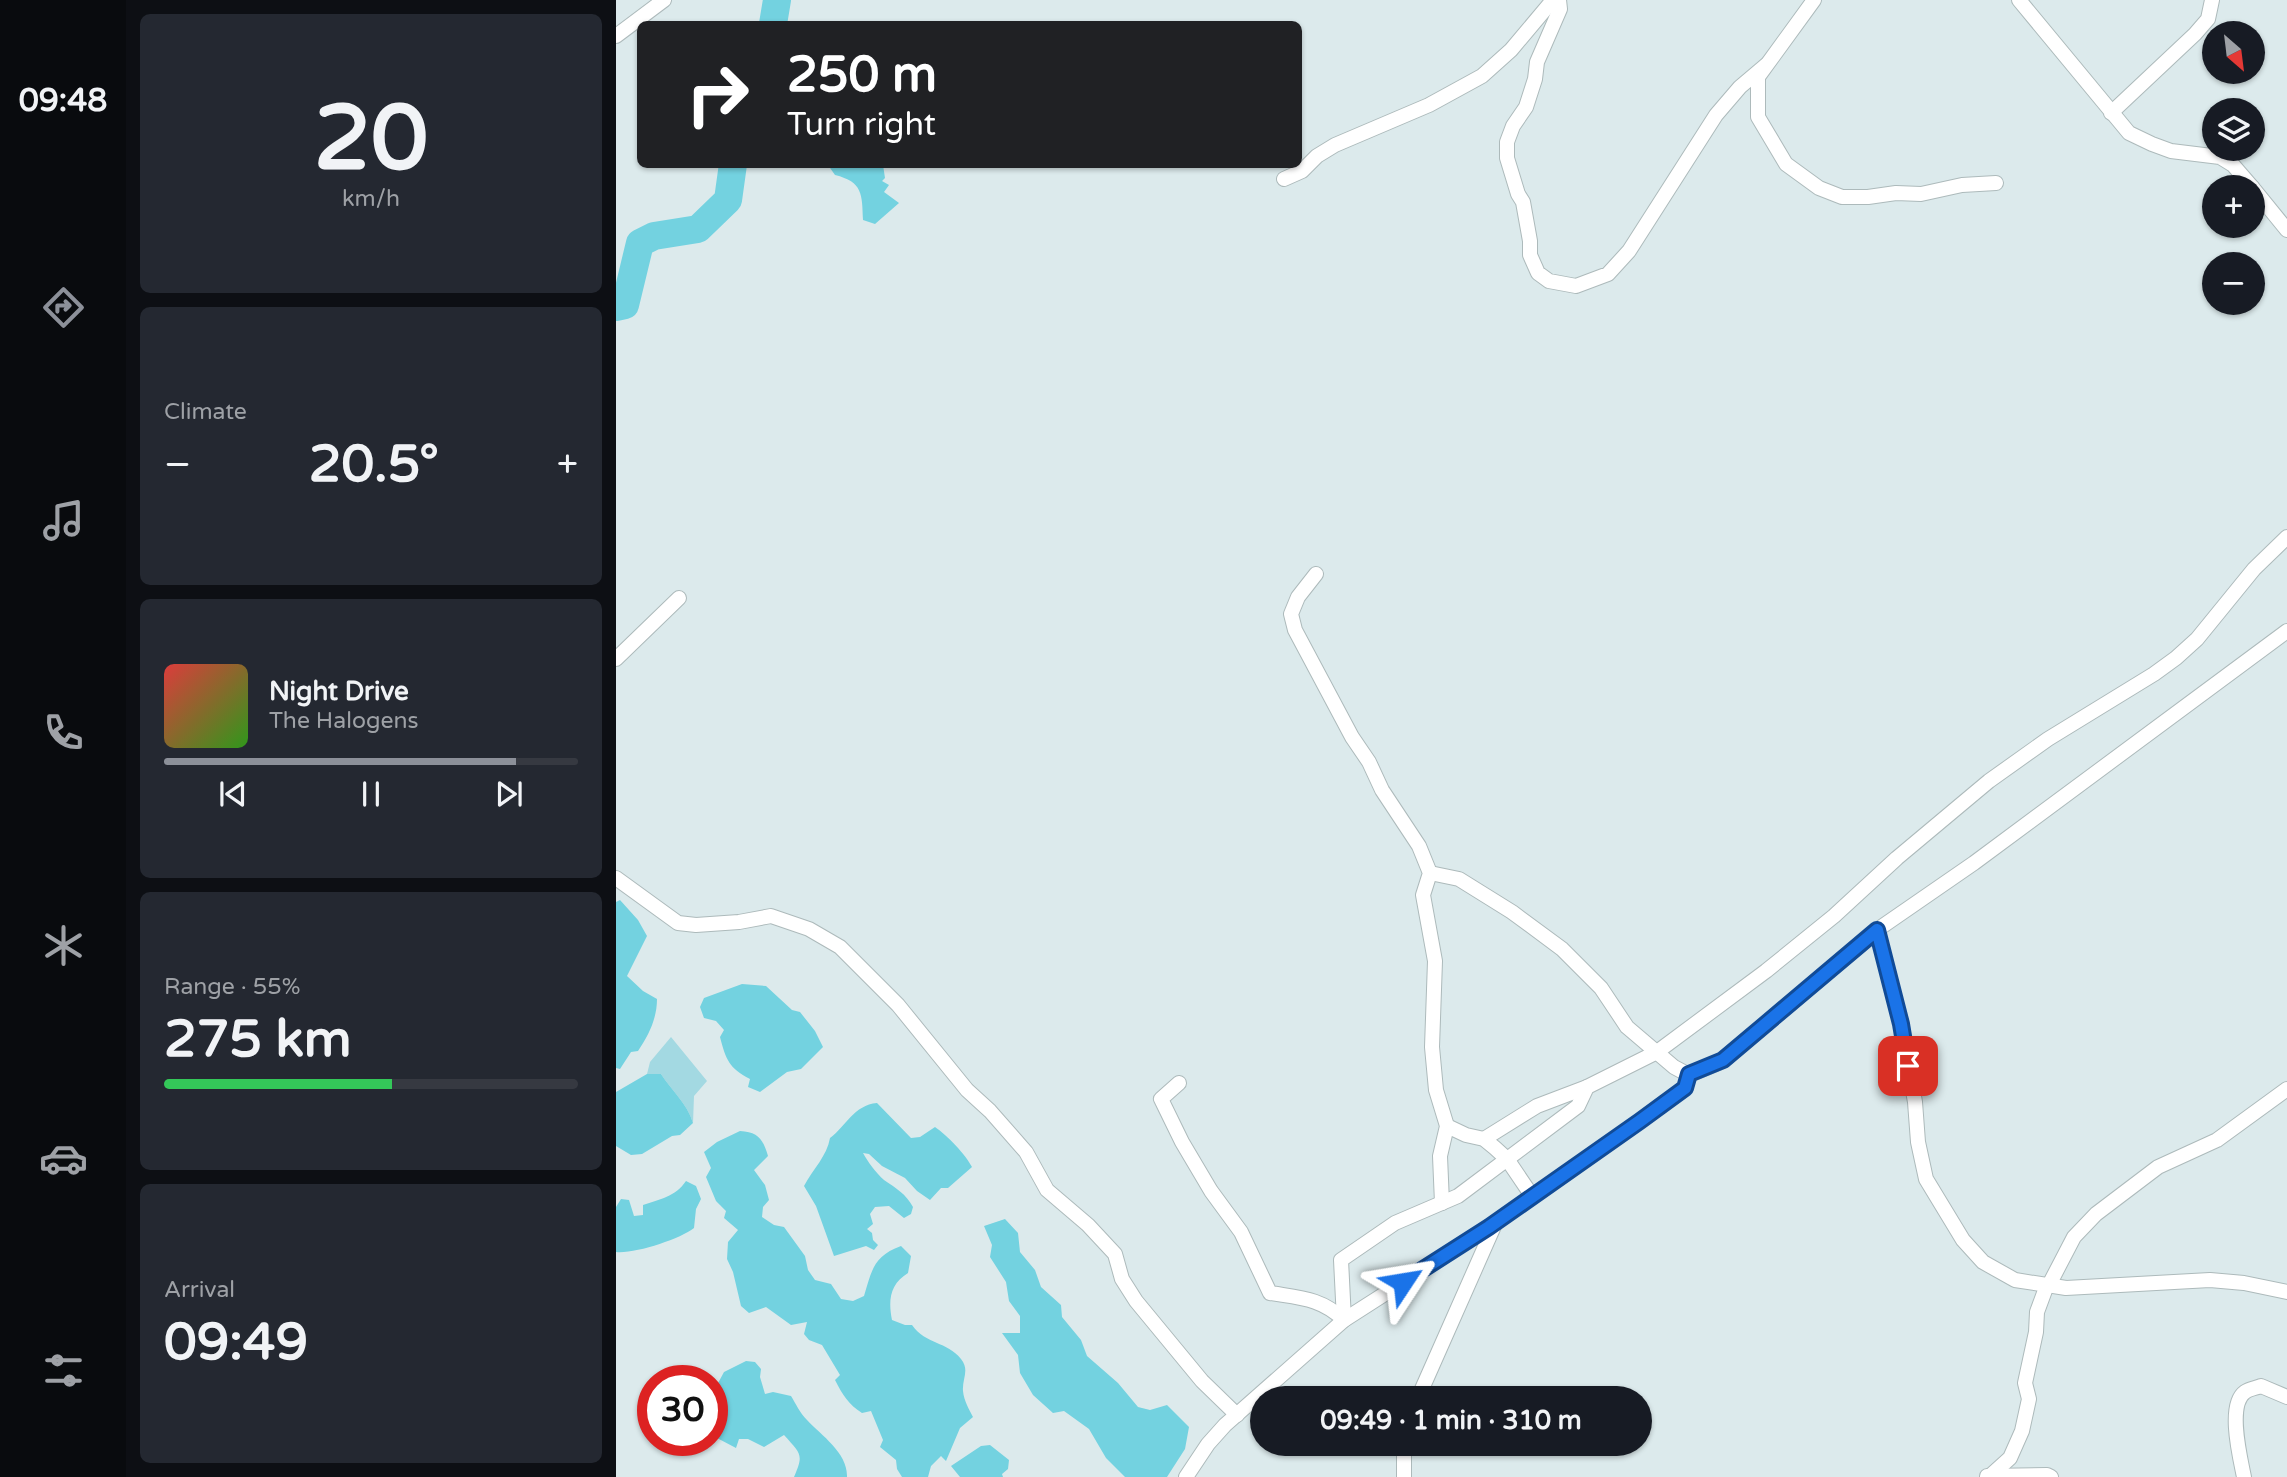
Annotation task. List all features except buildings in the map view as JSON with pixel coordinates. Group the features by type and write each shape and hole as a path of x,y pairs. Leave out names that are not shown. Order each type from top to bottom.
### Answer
{"street":[{"path":"616,36 664,0"},
{"path":"1284,179 1302,171 1317,156 1335,145 1440,100 1482,76 1511,50 1553,0"},
{"path":"1559,0 1560,9 1537,62 1526,107 1513,126 1507,142 1507,159 1523,202 1531,241 1530,255 1538,274 1549,281 1576,286 1608,274 1629,251 1716,115 1740,87 1766,65"},
{"path":"1814,0 1758,77 1758,117 1786,164 1819,188 1842,197 1933,192 1962,185 1996,183"},
{"path":"2019,0 2129,132 2171,150 2220,157 2241,175"},
{"path":"2111,113 2195,34 2208,19 2212,0"},
{"path":"2265,203 2287,230"},
{"path":"1484,1139 1537,1105 1587,1087 1657,1052 1785,955 1989,781 2048,739 2176,658 2206,629 2254,569 2287,537"},
{"path":"1316,574 1298,597 1291,614 1295,631 1382,790 1419,846 1430,873 1423,895 1435,961 1432,1047 1436,1090 1447,1126 1440,1156 1442,1203"},
{"path":"616,659 679,598"},
{"path":"1430,873 1460,879 1512,912 1562,949 1601,988 1627,1027 1674,1067 1689,1074 1723,1060 1877,930 1974,863 2287,631"},
{"path":"616,878 678,923 696,925 739,922 771,916 809,929 840,947 898,1005 967,1090 990,1111 1026,1152 1047,1190 1088,1225 1115,1254 1122,1279 1136,1301 1202,1381 1237,1415"},
{"path":"1877,930 1901,1024 1926,1179 1963,1240 1983,1262 2015,1279 2066,1288 2210,1280 2244,1283 2287,1292"},
{"path":"1186,1477 1208,1444 1237,1415 1344,1320 1497,1221 1685,1088 1689,1074"},
{"path":"1179,1083 1161,1099 1168,1110 1172,1126 1211,1191 1241,1232 1270,1293 1330,1306 1344,1320"},
{"path":"1344,1320 1341,1261 1395,1223 1458,1196 1578,1106 1587,1087"},
{"path":"1988,1476 2010,1458 2022,1431 2029,1399 2025,1383 2036,1332 2037,1312 2074,1237 2096,1214 2158,1167 2217,1140 2287,1089"},
{"path":"1447,1126 1466,1135 1484,1139 1507,1159 1532,1196"},
{"path":"1423,1386 1497,1221"},
{"path":"2244,1477 2237,1448 2235,1408 2244,1392 2261,1386 2287,1396"},
{"path":"1404,1456 1404,1477"},
{"path":"1988,1476 2051,1477"}],"shaded area":[{"path":"830,168 883,168 885,178 882,181 889,185 884,192 899,203 875,224 863,220 861,196 856,185 835,175"},
{"path":"620,900 638,920 647,936 627,976 643,991 657,999 657,1006 646,1039 638,1051 631,1052 620,1069 616,1068 616,902"},
{"path":"742,984 766,986 792,1010 800,1012 815,1031 823,1047 801,1069 787,1072 760,1092 748,1087 750,1079 729,1062 720,1037 724,1030 716,1021 704,1018 700,1007 704,998"},
{"path":"671,1037 707,1081 694,1096 693,1123 683,1103 661,1074 647,1074 650,1062"},
{"path":"647,1074 661,1074 683,1103 693,1123 680,1135 672,1136 642,1154 631,1155 616,1146 616,1092"},
{"path":"877,1103 911,1138 920,1137 935,1127 956,1146 972,1167 948,1188 941,1188 930,1200 905,1178 882,1166 869,1154 863,1153 878,1174 904,1195 913,1207 911,1214 904,1218 889,1206 875,1207 870,1214 873,1224 867,1229 878,1245 874,1250 866,1246 834,1256 816,1206 804,1186 823,1157 830,1138 856,1112"},
{"path":"740,1131 759,1138 768,1156 754,1170 765,1185 769,1200 763,1207 762,1217 774,1225 784,1227 805,1256 808,1270 815,1280 831,1284 841,1299 853,1301 864,1296 875,1265 885,1254 901,1246 911,1256 908,1273 897,1282 892,1293 892,1320 912,1325 924,1336 949,1349 961,1359 965,1371 964,1395 973,1417 960,1428 946,1461 941,1456 931,1466 928,1477 902,1477 896,1460 880,1447 883,1440 871,1411 862,1413 850,1403 835,1380 840,1375 822,1345 809,1340 804,1334 807,1322 791,1325 766,1307 749,1313 741,1306 727,1259 728,1242 738,1230 724,1218 726,1211 716,1201 706,1177 711,1168 704,1152"},
{"path":"686,1181 696,1186 701,1199 696,1209 694,1228 657,1245 616,1252 616,1207 621,1199 629,1200 634,1216 643,1215 643,1205 672,1194"},
{"path":"1005,1219 1018,1233 1020,1252 1035,1270 1041,1287 1061,1305 1062,1317 1081,1340 1087,1356 1118,1383 1138,1407 1150,1410 1167,1405 1189,1427 1185,1449 1167,1477 1125,1477 1106,1458 1089,1429 1064,1411 1053,1413 1033,1395 1020,1373 1018,1355 1002,1333 1020,1333 1020,1316 1009,1301 1006,1282 990,1257 992,1245 984,1226"},
{"path":"746,1361 755,1362 761,1369 760,1377 765,1394 773,1392 791,1396 805,1417 839,1453 847,1477 794,1477 799,1454 784,1435 764,1447 748,1439 739,1439 736,1448 728,1444 728,1370"},
{"path":"990,1445 1009,1460 1003,1477 960,1477 951,1466 981,1446"}],"waterway":[{"path":"774,21 777,0"},
{"path":"616,307 625,305 640,243 654,236 698,229 728,200 732,168"}],"route":[{"path":"1403,1282 1489,1227 1640,1121 1685,1088 1689,1074 1723,1060 1877,930 1901,1024 1908,1066"}]}
